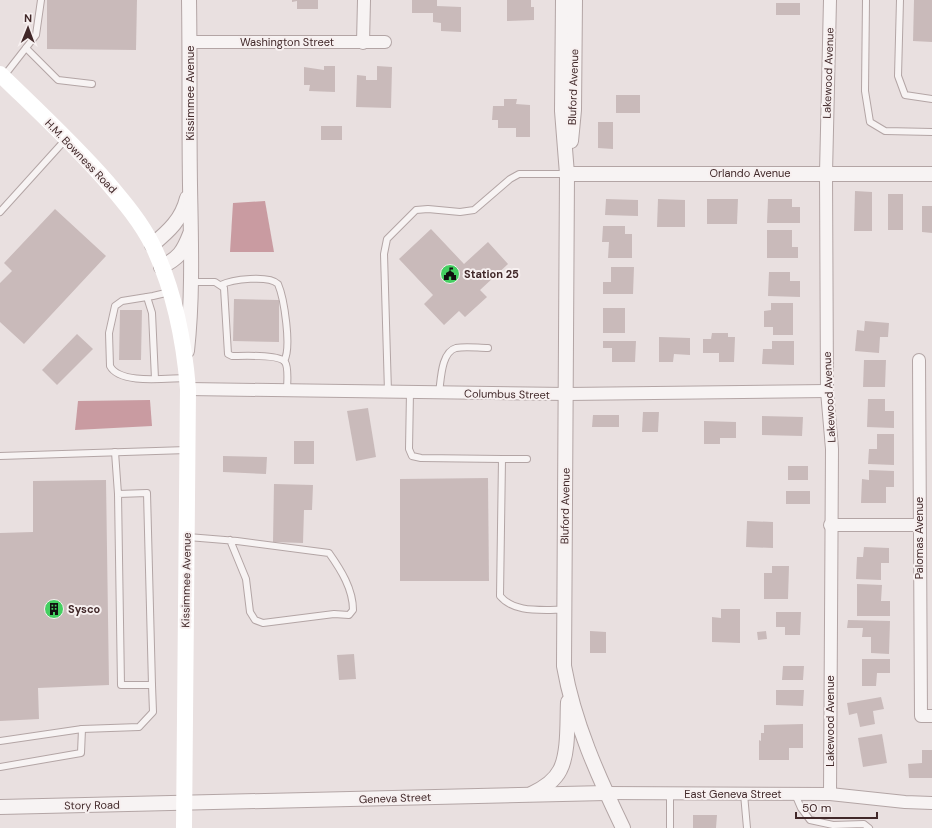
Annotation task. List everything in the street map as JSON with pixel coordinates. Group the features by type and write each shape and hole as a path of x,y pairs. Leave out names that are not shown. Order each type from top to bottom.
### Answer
{"main road":[{"name":"H.M. Bowness Road","path":"1,77 88,161 127,205 152,245"},
{"name":"Kissimmee Avenue","path":"152,245 176,310 186,358 188,383 184,828"}],"street":[{"name":"Kissimmee Avenue","path":"186,358 191,313 192,282 189,0"},
{"path":"363,43 364,0"},
{"name":"Bluford Avenue","path":"563,0 562,111 567,174 564,666 569,694 580,729 606,793 623,828"},
{"name":"Bluford Avenue","path":"567,174 574,110 575,0"},
{"name":"Lakewood Avenue","path":"830,0 826,173 827,391 832,449 830,525 830,794"},
{"name":"Washington Street","path":"190,42 385,42"},
{"name":"Orlando Avenue","path":"567,174 932,174"},
{"name":"Kissimmee Avenue","path":"152,245 172,229 184,211 190,186"},
{"path":"161,267 175,260 185,248 192,228"},
{"name":"Palomas Avenue","path":"919,360 919,525 926,716"},
{"name":"Columbus Street","path":"188,383 287,390 439,393 566,394 827,391"},
{"path":"830,525 919,525"},
{"path":"531,794 542,788 560,771 564,753 569,694"},
{"name":"East Geneva Street","path":"606,793 830,794 905,802 932,803"},
{"name":"Geneva Street","path":"184,803 606,793"},
{"name":"Story Road","path":"0,807 184,803"}],"lane":[{"path":"1,77 36,35 41,0"},
{"path":"866,0 865,91 870,122 885,131 932,132"},
{"path":"900,0 898,76 905,94 932,99"},
{"path":"26,48 58,80 92,84"},
{"path":"0,212 66,139"},
{"path":"388,392 384,254 388,238 416,210 428,209 460,212 474,210 510,179 519,174 567,174"},
{"path":"221,285 234,280 272,280 278,284 286,312 286,354 284,361 287,390"},
{"path":"192,282 215,282 221,285 225,292 228,354 232,356 270,357 284,361"},
{"path":"170,292 122,301 115,306 109,332 110,366 112,370 120,376 188,383"},
{"path":"147,297 152,313 155,379"},
{"path":"439,393 444,362 449,353 456,348 488,348"},
{"path":"410,392 409,448 412,456 421,458 527,459"},
{"path":"0,456 187,450"},
{"path":"115,452 118,494 121,685 152,685"},
{"path":"502,459 500,596 506,603 515,608 564,610"},
{"path":"0,741 82,729 139,727 152,712 147,493 118,494"},
{"path":"186,536 230,540 330,553 341,571 348,588 352,598 353,610 349,615 334,614 264,623 255,620 250,612 246,579 230,540"},
{"path":"0,767 81,753 82,729"},
{"path":"670,794 670,828"},
{"path":"744,794 747,828"},
{"path":"795,794 801,808 810,820 833,825 864,824 870,828"}],"shaded area":[{"path":"265,201 274,252 230,252 233,203"},
{"path":"150,400 152,426 75,430 78,401"}],"building":[{"path":"47,0 137,0 136,50 47,49"},
{"path":"292,0 318,0 318,9 297,9 297,1 292,2"},
{"path":"412,0 437,0 437,6 461,7 461,32 441,31 441,23 433,22 433,13 412,13"},
{"path":"507,0 531,0 531,7 534,7 534,20 507,21"},
{"path":"914,0 932,0 932,42 913,41"},
{"path":"776,3 800,3 800,15 776,15"},
{"path":"324,66 335,66 335,92 309,91 310,85 304,85 304,67 324,70"},
{"path":"377,66 392,67 391,108 356,107 357,75 366,76 366,80 377,80"},
{"path":"616,95 640,95 640,113 616,113"},
{"path":"504,99 517,99 516,104 530,105 530,137 516,137 516,128 498,128 498,120 492,120 493,106 504,106"},
{"path":"598,122 613,122 613,149 598,148"},
{"path":"321,126 342,126 342,140 321,140"},
{"path":"855,191 872,192 872,231 854,231"},
{"path":"888,194 903,194 903,230 888,230"},
{"path":"606,199 638,200 638,216 605,215"},
{"path":"658,199 685,200 685,227 657,227"},
{"path":"707,199 738,199 737,224 707,224"},
{"path":"768,199 792,199 792,207 800,207 800,223 767,223"},
{"path":"922,206 932,206 932,233 922,232"},
{"path":"55,209 106,256 24,344 0,322 0,283 12,271 4,263"},
{"path":"603,226 625,226 625,234 632,234 632,258 608,258 609,242 602,242"},
{"path":"431,229 464,264 488,242 508,264 480,290 487,297 465,317 459,311 444,325 424,304 433,295 399,259"},
{"path":"767,230 792,230 792,247 798,247 798,258 767,258"},
{"path":"611,267 634,267 633,294 603,294 603,282 611,282"},
{"path":"769,272 790,272 790,281 800,281 800,297 768,296"},
{"path":"234,299 279,300 279,342 233,341"},
{"path":"771,303 793,303 793,335 773,335 773,327 764,327 764,311 771,310"},
{"path":"603,308 625,308 625,333 603,333"},
{"path":"120,310 142,310 141,360 119,360"},
{"path":"865,321 889,323 888,337 880,337 879,353 855,351 857,330 864,331"},
{"path":"712,333 728,333 728,337 735,337 734,362 719,362 719,353 703,353 703,339 711,339"},
{"path":"77,334 93,349 57,385 42,370"},
{"path":"659,337 690,338 690,355 674,354 673,362 659,362"},
{"path":"603,341 636,341 635,362 612,362 612,348 603,348"},
{"path":"772,341 794,341 794,365 762,364 763,349 772,349"},
{"path":"864,360 886,360 885,387 863,387"},
{"path":"868,399 885,399 885,411 894,411 894,428 867,427"},
{"path":"368,408 376,457 356,461 347,411"},
{"path":"643,412 659,412 658,432 642,432"},
{"path":"593,415 619,415 619,427 592,427"},
{"path":"762,416 803,417 802,436 762,435"},
{"path":"704,421 736,422 736,438 720,438 720,444 704,444"},
{"path":"877,434 894,434 894,465 868,464 869,449 877,449"},
{"path":"294,441 314,441 314,464 294,464"},
{"path":"223,456 267,457 266,474 223,472"},
{"path":"788,466 808,466 808,480 788,480"},
{"path":"869,470 894,471 894,487 886,487 886,503 861,503 862,479 869,480"},
{"path":"488,478 489,581 400,581 400,479"},
{"name":"Sysco","path":"106,480 109,685 38,688 39,719 0,721 0,533 33,532 33,481"},
{"path":"274,484 313,485 312,510 304,510 303,543 273,542"},
{"path":"786,491 810,491 810,504 786,504"},
{"path":"747,521 773,522 773,548 746,547"},
{"path":"864,547 889,548 889,563 881,563 881,580 856,579 857,557 863,557"},
{"path":"772,566 789,566 788,599 764,599 764,573 772,573"},
{"path":"857,584 882,585 881,601 890,601 890,616 857,616"},
{"path":"721,609 740,609 740,643 712,642 712,617 721,618"},
{"path":"776,612 801,612 800,635 785,635 785,627 776,627"},
{"path":"848,620 890,621 889,654 871,653 871,637 862,637 863,628 847,628"},
{"path":"590,631 606,632 606,653 590,653"},
{"path":"766,631 767,639 758,640 757,632"},
{"path":"354,654 356,679 339,680 337,655"},
{"path":"862,659 890,659 890,673 877,673 876,686 862,686"},
{"path":"783,666 804,666 803,680 782,680"},
{"path":"776,690 804,690 803,706 776,705"},
{"path":"881,697 884,709 873,711 875,724 860,727 857,713 849,715 847,703"},
{"path":"803,724 803,748 789,748 789,760 759,760 759,740 761,741 761,733 764,733 764,725"},
{"path":"882,734 887,763 863,767 858,738"},
{"path":"922,750 932,750 932,778 909,778 908,764 922,763"},
{"path":"693,815 717,815 716,828 693,828"}],"place":[{"name":"Station 25","path":"450,274"},
{"name":"Sysco","path":"54,609"}]}
